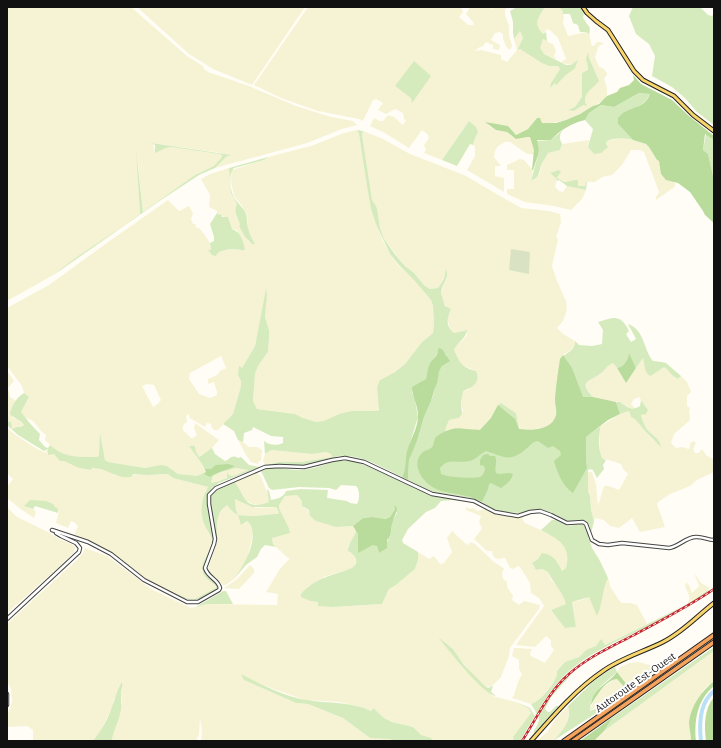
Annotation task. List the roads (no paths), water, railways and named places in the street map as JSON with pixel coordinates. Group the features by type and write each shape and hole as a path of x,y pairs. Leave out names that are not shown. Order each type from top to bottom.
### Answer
{"highway":[{"name":"Autoroute Est-Ouest","path":"564,741 714,635"},
{"name":"Autoroute Est-Ouest","path":"573,741 714,642"}],"main road":[{"path":"583,7 587,13 608,30 634,71 641,78 674,96 693,115 714,131"},
{"path":"531,741 567,702 602,671 617,662 675,635 714,603"}],"street":[{"path":"7,619 79,552 80,548 76,543 52,530 88,542 111,554 144,580 187,602 198,602 219,590 220,585 208,575 206,568 215,542 209,504 210,495 222,484 268,466 300,468 338,459 357,460 369,464 432,494 471,500 496,512 518,516 530,512 540,511 567,524 583,522 586,524 592,540 599,544 608,545 622,543 673,548 694,537 714,540"},
{"path":"7,694 7,705"}],"waterway":[{"path":"701,741 700,728 703,707 709,696 714,691"}],"railway":[{"path":"522,741 555,689 576,668 599,653 674,614 714,589"}]}
